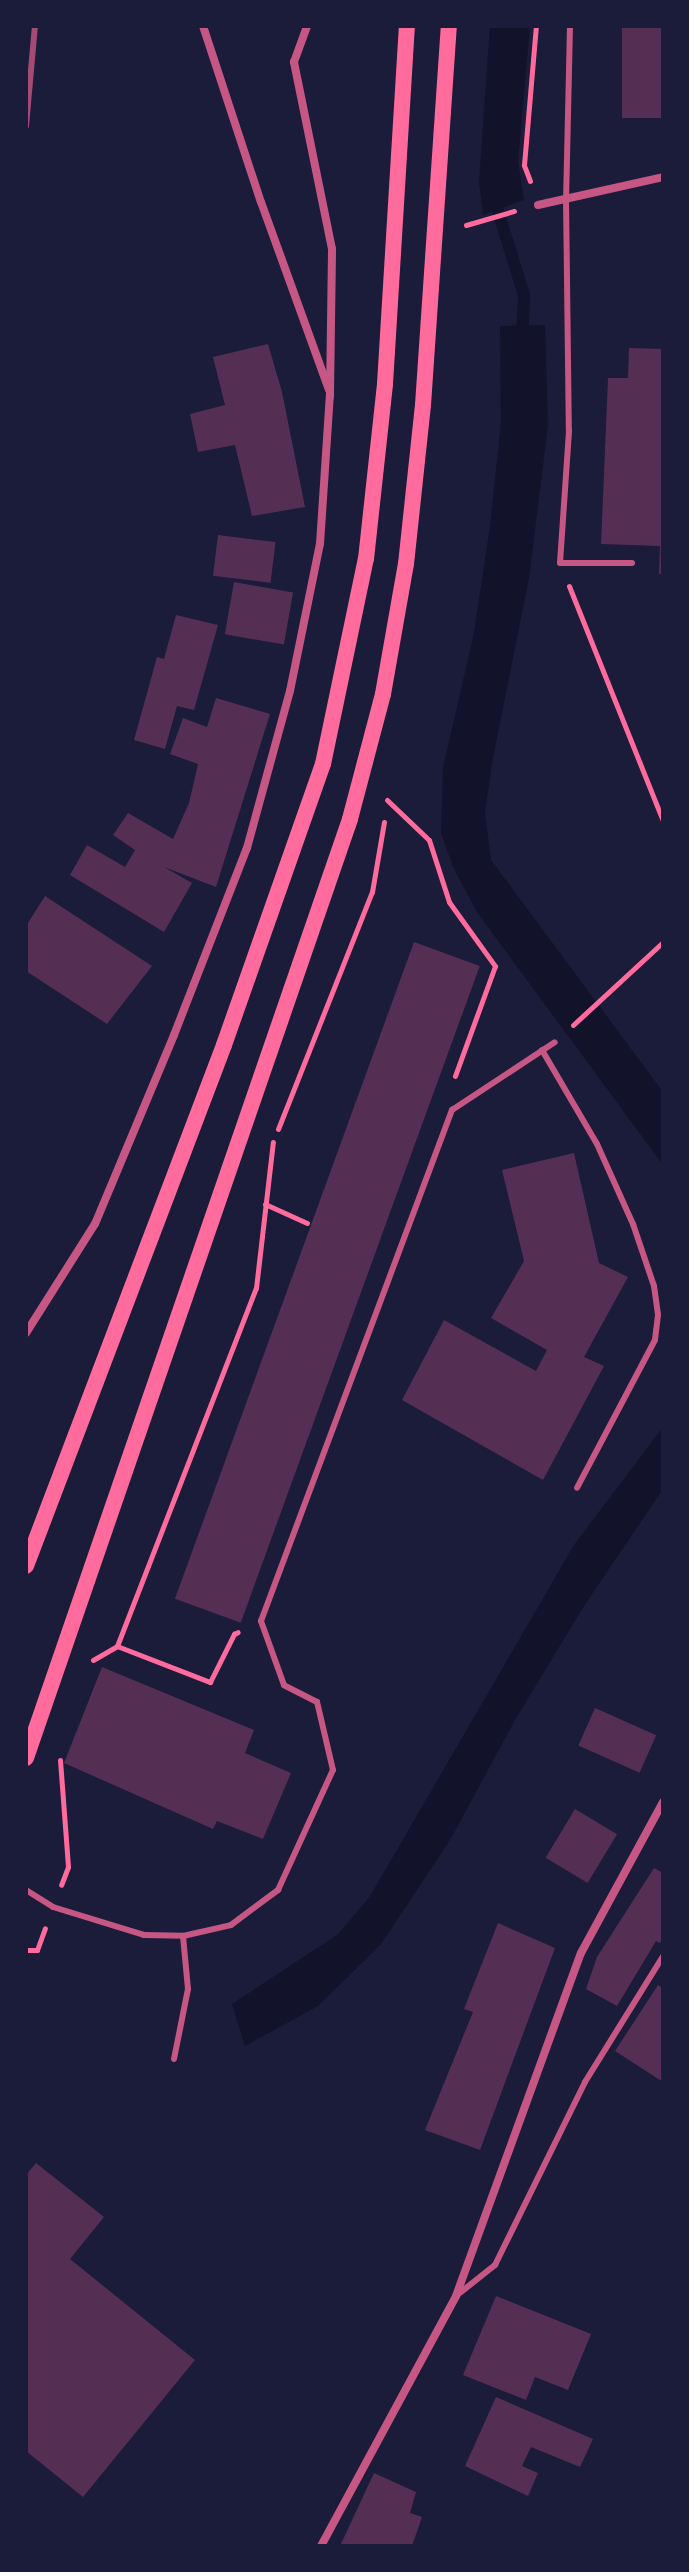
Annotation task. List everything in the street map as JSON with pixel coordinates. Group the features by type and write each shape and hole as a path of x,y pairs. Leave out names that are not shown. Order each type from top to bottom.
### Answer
{"main road":[{"path":"26,1566 224,1045 323,764 366,559 386,369 407,26"},
{"path":"26,1758 346,833 383,694 406,564 423,405 449,26"}],"street":[{"path":"203,26 261,202 330,395"},
{"path":"26,1333 95,1224 174,1035 247,848 290,691 320,544 330,395 332,249 294,62 307,26"},
{"path":"538,205 663,177"},
{"path":"321,2546 456,2296 581,1953 663,1802"}],"lane":[{"path":"570,26 566,198 569,431 560,563 632,563"},
{"path":"26,1890 53,1907 129,1930 183,1936 231,1925 278,1890 333,1770 317,1702 284,1685 261,1621 452,1110 555,1042"},
{"path":"542,1050 597,1144 633,1224 654,1286 658,1315 655,1340 577,1488"},
{"path":"174,2059 188,1989 183,1936"},
{"path":"456,2296 495,2265 585,2082 663,1956"}],"path":[{"path":"461,226 538,205 524,165 536,26"},
{"path":"560,563 663,821"},
{"path":"387,800 429,840 449,902 495,966 448,1096 452,1110"},
{"path":"555,1042 663,942"},
{"path":"265,1204 307,1223"},
{"path":"117,1646 210,1682 234,1634 261,1621"}],"shaded area":[{"path":"490,26 530,26 518,161 524,200 483,215 479,182"},
{"path":"545,325 548,425 529,578 485,813 491,860 663,1092 663,1165 477,912 453,867 441,833 443,768 474,633 490,526 501,423 500,326"},
{"path":"663,1427 663,1489 584,1606 515,1720 450,1840 381,1944 318,2006 245,2046 232,2004 337,1935 369,1898 574,1545"}],"building":[{"path":"622,26 663,26 663,118 622,118"},
{"path":"268,344 282,392 305,507 252,516 235,445 198,452 190,414 225,405 213,357"},
{"path":"629,348 663,349 663,574 659,574 660,546 601,544 608,378 628,378"},
{"path":"218,535 276,542 271,583 213,576"},
{"path":"234,582 293,592 284,645 225,634"},
{"path":"176,615 218,625 194,710 177,706 165,749 134,740 157,657 164,659"},
{"path":"216,698 270,714 216,887 164,867 192,883 164,932 70,875 87,845 125,867 135,850 113,835 128,813 173,839 189,803 198,764 170,754 183,718 207,727"},
{"path":"45,896 152,966 107,1024 26,971 26,926"},
{"path":"414,942 480,966 241,1623 175,1599"},
{"path":"574,1153 599,1263 628,1277 584,1357 604,1366 543,1480 402,1400 444,1320 536,1371 547,1350 491,1318 524,1261 502,1170"},
{"path":"102,1667 254,1730 245,1753 291,1773 263,1839 217,1821 213,1829 64,1763"},
{"path":"595,1708 656,1735 640,1773 578,1745"},
{"path":"575,1809 617,1834 588,1883 546,1858"},
{"path":"654,1868 663,1873 663,1938 660,1943 656,1941 617,2006 586,1989 597,1957"},
{"path":"498,1923 555,1948 480,2150 425,2130 473,2012 464,2009"},
{"path":"658,1985 663,1988 663,2082 615,2051"},
{"path":"36,2163 104,2217 70,2259 195,2360 83,2497 26,2451 26,2175"},
{"path":"496,2296 591,2334 568,2390 535,2377 526,2400 463,2375"},
{"path":"496,2397 593,2439 580,2467 531,2447 522,2466 538,2473 528,2496 465,2466"},
{"path":"374,2473 416,2492 410,2513 422,2517 412,2546 340,2546"}],"waterway":[{"path":"496,205 524,295 522,342"}],"railway":[{"path":"26,126 35,26"}]}
